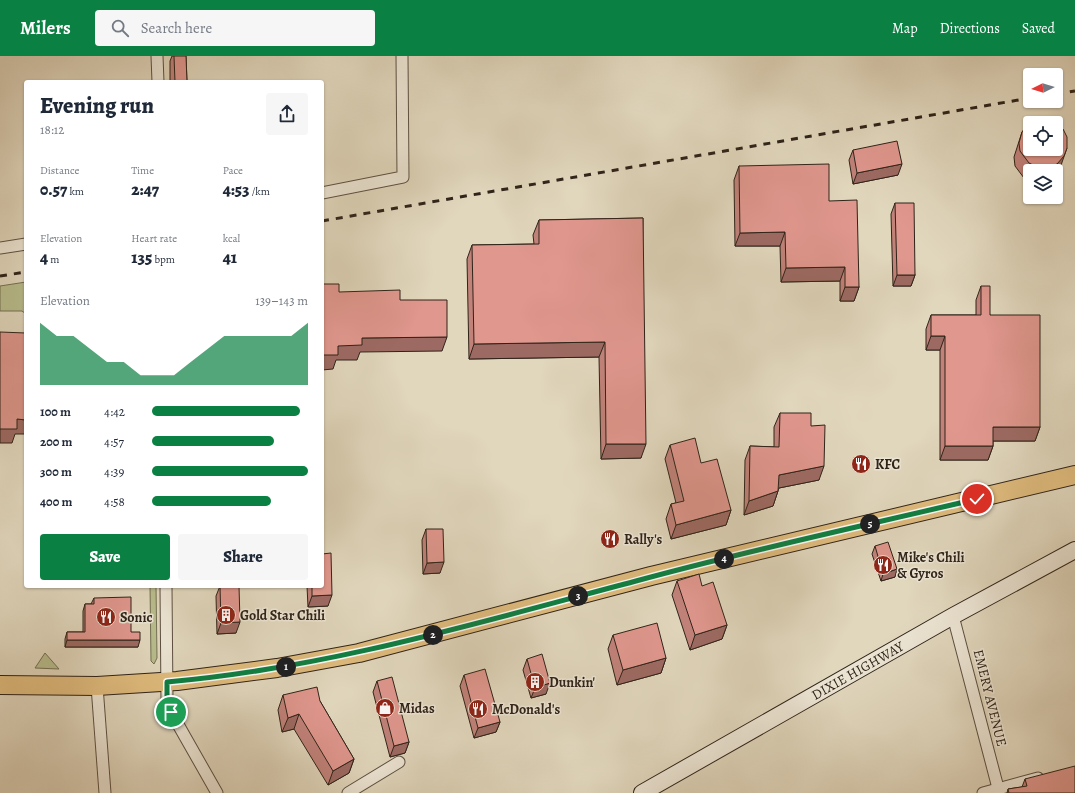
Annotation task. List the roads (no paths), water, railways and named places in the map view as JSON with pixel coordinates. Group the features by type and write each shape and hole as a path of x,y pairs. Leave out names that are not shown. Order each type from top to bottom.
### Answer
{"main road":[{"path":"0,685 97,686 167,682 277,668 375,650 657,575 1075,475"}],"street":[{"path":"157,56 158,80"},
{"path":"324,194 403,177 402,56"},
{"path":"0,248 24,244"},
{"name":"DIXIE HIGHWAY","path":"642,793 953,616 1075,550"},
{"path":"166,588 167,701 171,712 217,793"},
{"name":"EMERY AVENUE","path":"953,616 998,788"},
{"path":"97,686 105,793"},
{"path":"348,793 399,762"},
{"path":"983,793 1047,776"}],"railway":[{"path":"1063,93 1075,91"},
{"path":"324,221 1023,99"},
{"path":"0,276 24,272"}],"place":[{"name":"KFC","path":"861,464"},
{"name":"Rally's","path":"610,539"},
{"name":"Mike's Chili & Gyros","path":"883,565"},
{"name":"Gold Star Chili","path":"226,615"},
{"name":"Sonic","path":"106,617"},
{"name":"Dunkin'","path":"535,682"},
{"name":"Midas","path":"385,708"},
{"name":"McDonald's","path":"478,709"}]}
